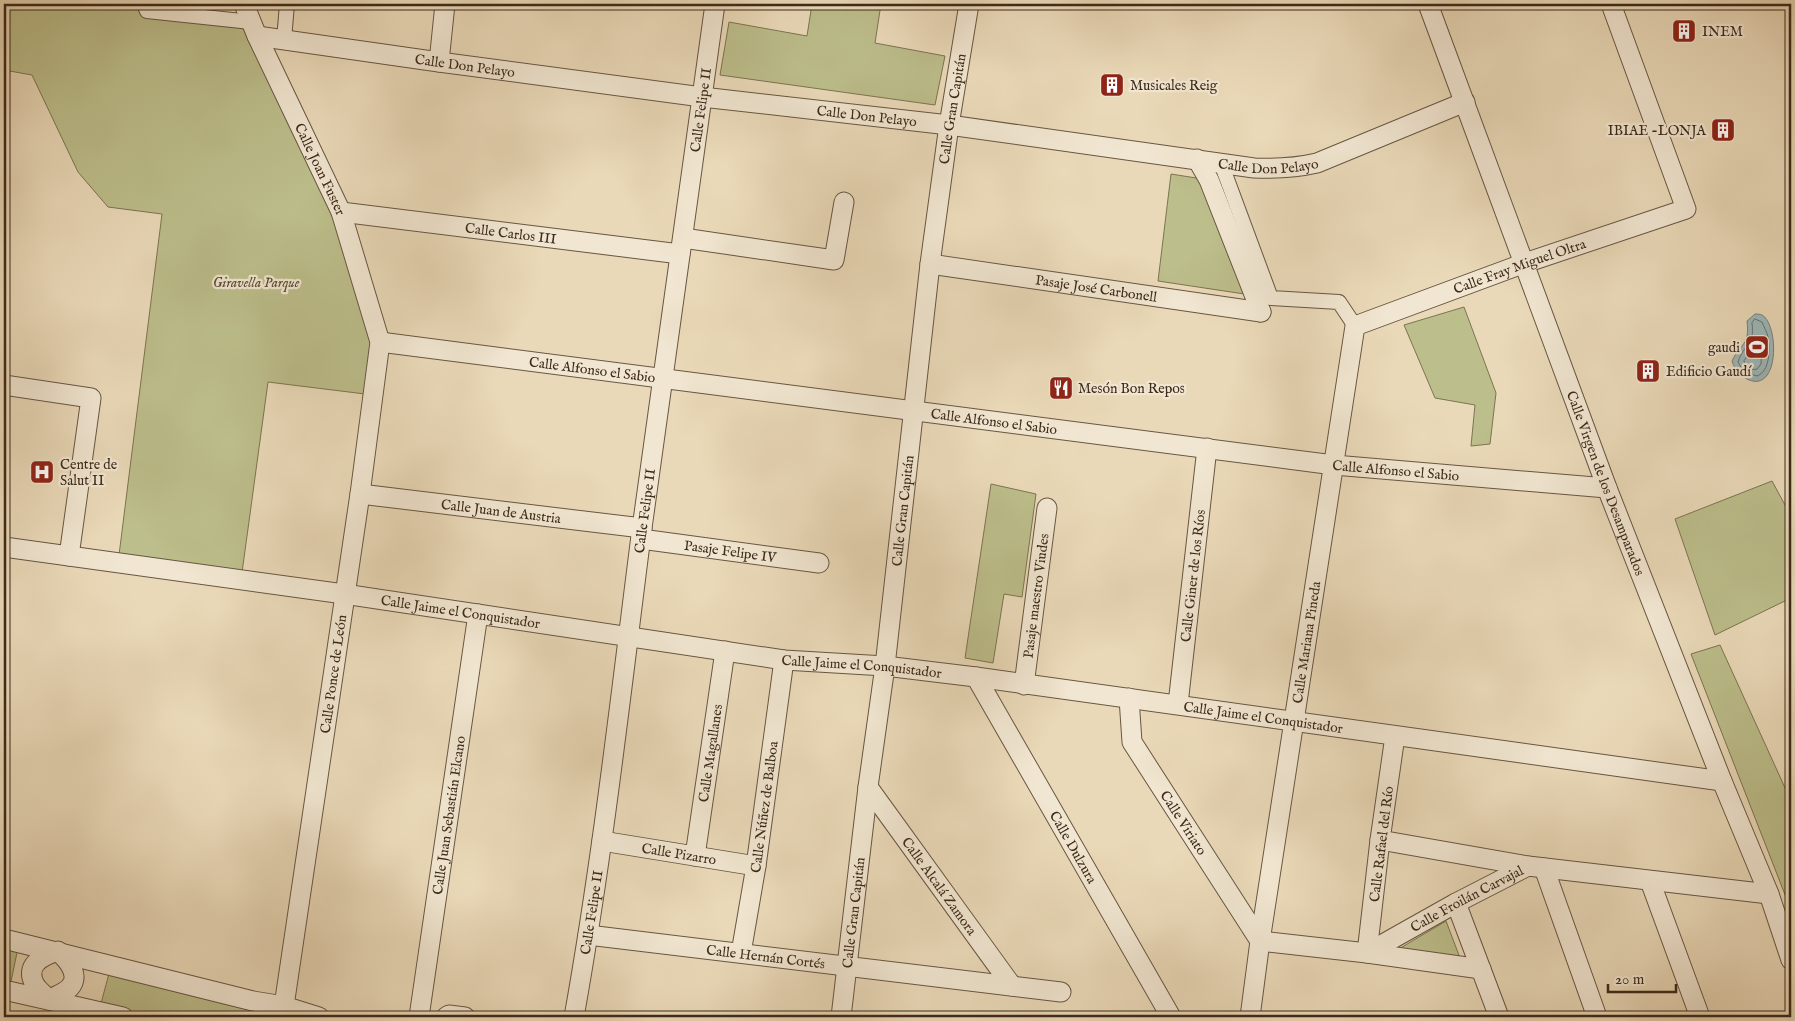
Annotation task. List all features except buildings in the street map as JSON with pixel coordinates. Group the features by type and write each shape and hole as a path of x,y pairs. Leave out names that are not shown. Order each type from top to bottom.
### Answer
{"street":[{"path":"144,4 147,11 254,29"},
{"name":"Calle Joan Fuster","path":"244,4 254,29 341,212 380,342"},
{"path":"284,40 287,4"},
{"path":"439,62 446,4"},
{"name":"Calle Felipe II","path":"574,1017 602,841 715,4"},
{"name":"Calle Gran Capitán","path":"841,1017 868,787 885,666 912,410 930,264 949,125 969,4"},
{"name":"Calle Virgen de los Desamparados","path":"1428,4 1608,488 1722,781 1769,894 1791,960"},
{"name":"Calle Fray Miguel Oltra","path":"1355,326 1525,264 1686,209 1611,4"},
{"name":"Calle Don Pelayo","path":"254,29 284,40 439,62 702,97 949,125 1277,169 1294,168 1317,163 1465,102"},
{"name":"Pasaje José Carbonell","path":"930,264 1261,312 1209,180 1196,159"},
{"path":"1221,163 1271,298 1339,302 1355,326"},
{"name":"Calle Carlos III","path":"341,212 834,260 844,202"},
{"name":"Calle Mariana Pineda","path":"1250,1017 1293,721 1355,326"},
{"name":"Calle Alfonso el Sabio","path":"380,342 1334,464 1608,488"},
{"name":"Calle Ponce de León","path":"290,1012 344,594 360,494 380,342"},
{"path":"4,385 91,398 69,556"},
{"name":"Calle Giner de los Ríos","path":"1178,704 1208,448"},
{"name":"Calle Juan de Austria","path":"360,494 642,534"},
{"name":"Pasaje maestro Viudes","path":"1024,685 1047,508"},
{"name":"Pasaje Felipe IV","path":"642,534 819,563"},
{"name":"Calle Jaime el Conquistador","path":"4,547 344,594 784,660 885,666 976,677 1722,781"},
{"name":"Calle Juan Sebastián Elcano","path":"420,1017 478,614"},
{"name":"Calle Magallanes","path":"695,856 725,651"},
{"name":"Calle Núñez de Balboa","path":"741,953 756,866 784,660"},
{"name":"Calle Dulzura","path":"976,677 1171,1017"},
{"name":"Calle Viriato","path":"1129,698 1132,742 1260,941"},
{"name":"Calle Rafael del Río","path":"1367,952 1380,840 1395,736"},
{"name":"Calle Alcalá Zamora","path":"868,787 1012,986"},
{"path":"1380,840 1536,867 1597,1017"},
{"name":"Calle Pizarro","path":"602,841 756,866"},
{"name":"Calle Froilán Carvajal","path":"1367,952 1456,903 1536,867 1769,894"},
{"path":"1650,881 1700,1017"},
{"path":"1456,903 1499,1017"},
{"name":"Calle Hernán Cortés","path":"588,934 1061,992"},
{"path":"4,939 58,951 290,1012 319,1017"},
{"path":"1260,941 1367,952 1481,969"},
{"path":"49,1000 34,983 32,970 39,959 58,951"},
{"path":"49,1000 69,988 74,975 69,962 58,951"},
{"path":"4,990 123,1017"},
{"path":"266,1017 290,1012"},
{"path":"446,1017 449,1015 465,1017"}],"green space":[{"name":"Giravella Parque","path":"4,4 144,4 251,22 341,212 380,342 373,395 268,382 241,580 118,563 162,214 108,207 78,172 32,75 4,70"},
{"path":"812,4 881,4 875,43 945,56 935,105 720,75 729,22 807,36"},
{"path":"1171,174 1209,180 1251,295 1158,281"},
{"path":"1464,307 1496,393 1490,444 1471,446 1475,405 1435,398 1404,325"},
{"path":"1772,481 1791,516 1791,598 1715,635 1675,519"},
{"path":"991,484 1036,494 1022,597 1004,594 993,663 965,658"},
{"path":"1720,645 1791,801 1791,910 1691,654"},
{"path":"1446,921 1460,958 1397,950"},
{"path":"4,939 19,943 9,991 4,990"},
{"path":"111,966 253,1001 250,1017 123,1017 99,1011"}],"water":[{"name":"gaudi","path":"1755,314 1762,315 1768,321 1773,343 1771,368 1766,377 1758,381 1742,376 1736,370 1732,361 1746,340 1747,321"}],"place":[{"name":"INEM","path":"1684,31"},
{"name":"Musicales Reig","path":"1112,85"},
{"name":"IBIAE -LONJA","path":"1723,130"},
{"name":"gaudi","path":"1757,347"},
{"name":"Edificio Gaudí","path":"1648,371"},
{"name":"Mesón Bon Repos","path":"1061,388"},
{"name":"Centre de Salut II","path":"42,472"}]}
